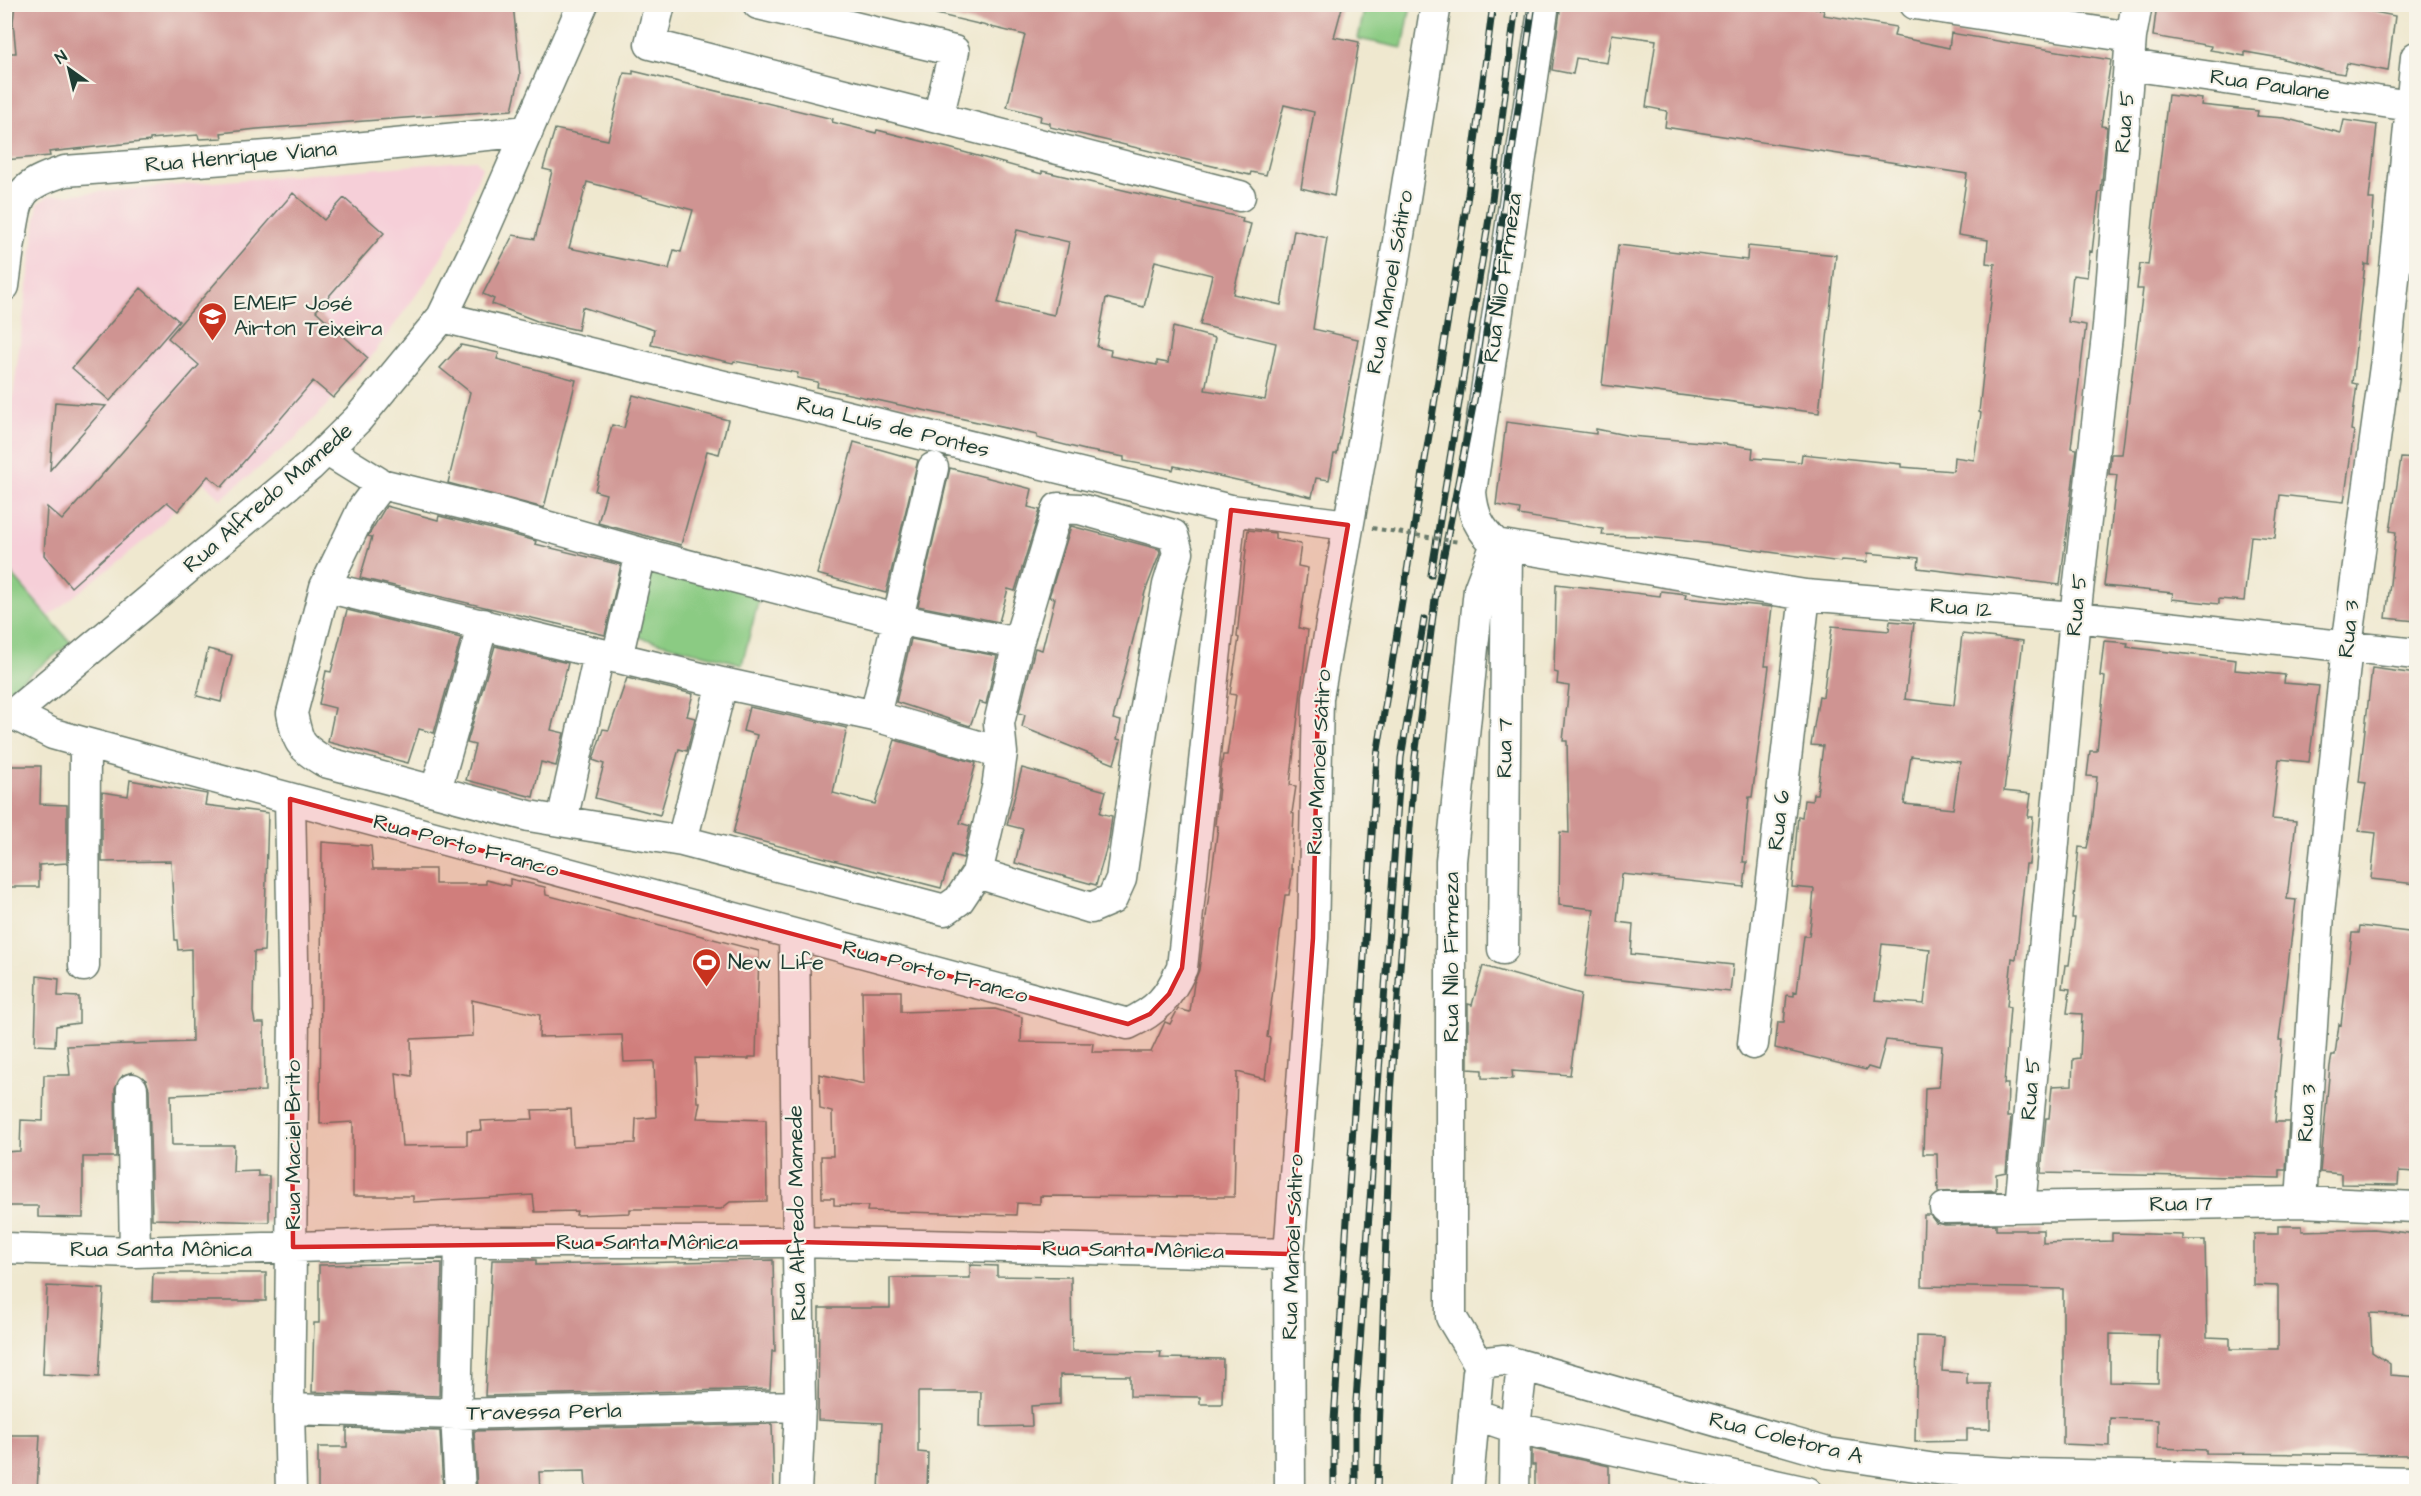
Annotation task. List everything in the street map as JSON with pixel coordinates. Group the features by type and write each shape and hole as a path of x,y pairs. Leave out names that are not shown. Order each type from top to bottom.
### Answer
{"street":[{"name":"Rua Alfredo Mamede","path":"9,716 291,483 358,419 442,317 482,235 583,4"},
{"path":"660,4 650,44 1240,196"},
{"path":"758,4 954,51 938,118"},
{"name":"Rua Manoel Sátiro","path":"1290,1491 1289,1254 1312,938 1318,698 1360,526 1392,279 1436,4"},
{"name":"Rua Nilo Firmeza","path":"1484,1365 1451,1317 1450,861 1479,589 1501,545 1481,530 1473,511 1471,492 1544,4"},
{"name":"Rua Paulane","path":"1915,4 2130,51 2411,106"},
{"name":"Rua 5","path":"2020,1207 2075,617 2108,327 2130,51 2137,4"},
{"name":"Rua 3","path":"2301,1202 2319,914 2347,646 2386,359 2416,57"},
{"name":"Rua Henrique Viana","path":"4,286 7,248 20,195 36,180 65,171 293,154 528,131"},
{"name":"Rua Luís de Pontes","path":"442,317 1230,510 1360,526"},
{"path":"326,450 381,484 496,512 642,553 896,619 1018,643"},
{"path":"875,716 933,468"},
{"path":"381,484 363,508 325,586 292,713 296,734 303,749 325,762 529,816 682,841 945,910 959,900 978,873 997,788 1002,753 999,723 1018,643 1058,508 1080,508 1173,535 1178,553 1168,585 1120,879 1112,898 1091,908 978,873"},
{"name":"Rua Porto Franco","path":"9,716 85,743 1128,1024 1150,1014 1169,994 1182,968 1230,510"},
{"name":"Rua 12","path":"1501,545 1805,595 2075,617 2416,654"},
{"name":"Rua 7","path":"1501,545 1503,948"},
{"path":"562,821 608,656 642,553"},
{"path":"325,586 722,683 875,716 1002,753"},
{"name":"Rua 6","path":"1753,1044 1805,595"},
{"path":"436,790 483,624"},
{"path":"682,841 722,683"},
{"path":"84,966 85,743"},
{"name":"Rua Maciel Brito","path":"290,799 294,1015 293,1247 289,1409 291,1491"},
{"name":"Rua Alfredo Mamede","path":"794,934 800,1407 796,1491"},
{"path":"132,1089 135,1251"},
{"name":"Rua 17","path":"1945,1208 2301,1202 2416,1207"},
{"path":"460,1242 456,1414 460,1491"},
{"name":"Rua Santa Mônica","path":"4,1248 135,1251 460,1242 798,1242 1289,1254"},
{"name":"Rua Coletora A","path":"1484,1365 1504,1360 1828,1454 1936,1469 2081,1483 2416,1482"},
{"path":"1467,1491 1478,1372 1484,1365"},
{"path":"1514,1491 1515,1428 1522,1366"},
{"name":"Travessa Perla","path":"289,1409 456,1414 800,1407"},
{"path":"1474,1414 1515,1428 1802,1491 1801,1445"}],"path":[{"path":"1360,526 1459,542"}],"highlighted area":[{"path":"1231,510 1348,525 1318,698 1313,938 1289,1254 798,1242 293,1247 290,799 1128,1024 1150,1014 1169,994 1182,968"}],"shaded area":[{"name":"EMEIF José Airton Teixeira","path":"476,160 482,168 453,237 430,276 369,360 297,437 221,499 202,481 150,536 49,616 5,566 5,458 38,203 49,196"}],"green space":[{"path":"1365,5 1411,5 1403,48 1358,39"},
{"path":"5,566 71,643 4,693"},
{"path":"653,567 760,595 742,664 634,636"}],"building":[{"path":"15,4 513,4 520,75 512,110 257,129 221,133 222,138 199,139 198,135 150,139 150,141 49,152 50,156 4,160 4,77 10,77 9,53 16,53 13,22"},
{"path":"937,4 1343,4 1334,37 1359,42 1334,196 1301,188 1314,112 1284,105 1266,175 1251,172 1250,175 1050,127 1050,123 1040,121 1041,116 1007,107 1025,35 936,14"},
{"path":"1561,4 1788,4 1824,10 1823,15 1896,27 1894,36 1949,48 1951,33 2111,60 2101,126 2107,127 2092,252 2090,251 2087,277 2073,275 2068,322 2086,325 2071,448 2077,449 2060,585 1918,568 1919,558 1868,553 1867,562 1842,560 1841,562 1713,544 1638,536 1602,535 1603,529 1519,515 1520,509 1496,505 1506,422 1596,434 1596,429 1630,436 1753,448 1752,458 1801,462 1802,454 1901,464 1901,467 1953,471 1954,457 1974,460 1981,413 1979,412 1995,264 1986,263 1988,240 1958,235 1967,174 1665,127 1667,111 1646,107 1656,40 1612,34 1607,63 1576,58 1573,74 1552,70"},
{"path":"2157,4 2332,4 2395,16 2388,71 2347,63 2344,74 2280,58 2245,52 2245,56 2210,50 2211,46 2153,36"},
{"path":"633,71 833,119 832,122 876,133 877,130 1042,174 1042,171 1243,218 1242,222 1251,224 1233,294 1281,305 1294,230 1327,238 1313,329 1358,339 1337,454 1334,454 1329,480 1316,478 1312,497 1174,466 1173,470 1124,461 1124,457 1037,438 1037,435 817,387 818,382 797,378 798,373 734,361 733,363 651,345 654,330 582,307 578,330 537,321 492,304 494,299 483,294 513,235 535,239 552,171 543,169 555,129 608,140 624,73 633,74","holes":["587,182 693,210 681,252 674,250 669,269 569,248","1017,230 1069,242 1054,315 998,303","1155,261 1212,275 1200,325 1276,343 1265,400 1205,390 1215,338 1173,327 1168,363 1157,361 1157,365 1110,356 1111,350 1097,347 1106,298 1144,307"]},
{"path":"2168,95 2202,99 2201,105 2258,111 2257,116 2284,118 2341,133 2344,120 2377,125 2369,199 2374,199 2369,265 2365,264 2352,383 2357,384 2351,430 2354,431 2344,502 2280,495 2275,538 2251,536 2244,601 2219,599 2219,604 2172,599 2173,593 2104,586 2117,475 2109,474 2111,454 2122,454 2143,289 2137,289 2140,264 2148,265"},
{"path":"293,193 324,220 344,198 384,233 316,311 368,358 333,398 313,381 222,487 208,476 178,511 167,502 71,587 44,555 47,507 62,520 199,365 168,338"},
{"path":"1618,245 1747,260 1748,246 1836,255 1819,413 1602,385"},
{"path":"141,288 179,321 110,401 72,368"},
{"path":"461,345 499,353 497,359 576,380 544,508 448,483 470,392 440,368"},
{"path":"633,395 728,420 719,454 707,451 681,545 598,523 606,494 595,491 612,425 624,428"},
{"path":"55,402 106,406 50,470"},
{"path":"854,442 918,460 886,593 817,574"},
{"path":"2401,458 2416,459 2416,621 2386,618 2396,532 2390,531"},
{"path":"950,468 1032,489 1028,507 1040,510 1015,591 1008,589 999,622 918,606"},
{"path":"386,506 438,520 439,516 492,529 536,541 535,544 621,565 605,635 360,578 372,537 368,536"},
{"path":"1071,526 1159,549 1160,553 1145,592 1113,719 1121,721 1117,739 1121,740 1114,764 1022,727 1025,715 1019,713 1035,648 1042,650 1055,598 1049,597"},
{"path":"1248,530 1275,533 1275,539 1301,544 1298,566 1308,568 1299,628 1308,630 1290,785 1296,786 1292,813 1294,814 1291,869 1293,869 1289,895 1285,895 1267,1037 1270,1038 1265,1079 1237,1072 1234,1197 1040,1196 1040,1204 1017,1203 1016,1215 867,1211 868,1206 834,1205 834,1198 822,1198 821,1156 833,1156 832,1112 820,1109 819,1074 864,1084 862,991 901,991 901,1012 995,1009 1022,1017 1021,1042 1093,1043 1092,1052 1151,1052 1165,1022 1170,1024 1178,1009 1190,1012 1194,983 1199,970 1218,826 1215,825 1223,755 1227,755 1236,695 1230,694 1239,638 1237,637"},
{"path":"1556,584 1660,596 1661,591 1686,594 1685,598 1772,607 1765,666 1769,666 1752,797 1749,797 1743,862 1747,862 1744,887 1622,874 1617,922 1633,924 1631,954 1733,965 1730,992 1585,976 1594,909 1559,905 1560,832 1569,833 1567,741 1563,741 1569,686 1557,684 1558,673 1554,672"},
{"path":"347,610 461,638 434,733 419,729 408,763 328,742 335,708 319,704 326,671 331,672"},
{"path":"1890,621 1914,623 1905,699 1954,705 1962,634 2023,641 2004,791 2031,794 2028,817 2033,817 2016,959 2012,958 2007,1006 2010,1007 2004,1084 2008,1084 2007,1117 2011,1117 2006,1172 1996,1174 1996,1190 1938,1192 1937,1154 1923,1154 1925,1088 1939,1087 1942,1046 1886,1040 1878,1070 1868,1067 1866,1070 1775,1048 1778,1022 1784,1022 1787,995 1794,996 1794,991 1797,992 1804,936 1809,936 1812,914 1814,889 1792,887 1798,816 1802,817 1804,800 1812,801 1813,794 1817,794 1823,746 1811,745 1819,696 1823,697 1832,626 1889,631","holes":["1911,756 1960,762 1953,809 1904,804","1882,944 1930,949 1924,1004 1875,1000"]},
{"path":"911,639 997,656 986,704 979,702 970,726 896,702"},
{"path":"2104,641 2128,643 2127,647 2236,660 2235,670 2285,675 2284,683 2319,686 2309,762 2279,759 2272,819 2296,821 2287,899 2296,900 2279,1040 2282,1040 2275,1122 2289,1122 2286,1170 2280,1170 2280,1178 2041,1173 2046,1118 2049,1118 2052,1086 2072,1085 2073,1059 2080,1058 2082,1014 2067,1013 2070,989 2062,988 2065,965 2069,965 2075,918 2072,918 2079,847 2087,848 2092,824 2097,777 2087,776 2090,751 2097,751 2105,677 2100,676"},
{"path":"495,646 568,663 551,730 564,733 556,766 541,762 533,797 466,780 475,745 467,743"},
{"path":"208,649 232,655 221,702 197,696"},
{"path":"2372,668 2416,674 2416,884 2371,879 2376,833 2359,831 2366,783 2359,782"},
{"path":"627,678 693,694 687,716 695,718 687,751 679,749 660,815 595,798 604,764 593,760 603,729 609,730"},
{"path":"749,707 847,728 833,793 875,804 895,740 976,763 960,823 970,826 963,858 952,855 941,888 733,834 757,735 743,731"},
{"path":"4,766 41,766 40,804 67,805 67,863 39,865 39,887 7,887 7,880 4,880"},
{"path":"1022,768 1106,791 1100,813 1112,816 1109,839 1096,885 1015,863 1023,829 1007,825"},
{"path":"130,780 207,794 205,805 268,813 264,951 254,952 253,1012 255,1023 264,1023 265,1091 171,1095 172,1145 234,1145 233,1172 258,1171 258,1176 269,1176 269,1222 152,1219 149,1089 146,1080 132,1072 123,1075 115,1089 116,1157 83,1157 83,1218 38,1217 38,1206 4,1206 4,1152 20,1151 21,1120 43,1121 44,1075 70,1075 67,1046 192,1042 191,949 178,950 177,940 175,940 171,861 102,862 102,792 128,796"},
{"path":"322,842 371,846 373,869 435,869 435,884 486,884 486,880 510,886 510,879 545,887 546,895 759,951 756,1057 749,1057 749,1059 695,1058 697,1102 700,1102 697,1118 766,1120 767,1201 730,1202 721,1209 630,1209 630,1213 576,1215 577,1211 535,1212 533,1195 413,1202 413,1196 353,1196 353,1122 320,1124","holes":["472,1000 540,1015 539,1037 622,1035 624,1062 654,1061 656,1117 636,1119 635,1143 573,1146 571,1109 532,1110 533,1119 481,1121 482,1130 467,1131 467,1145 402,1146 396,1073 412,1076 411,1039 473,1036"]},
{"path":"2360,926 2416,933 2416,1172 2399,1171 2398,1185 2341,1184 2341,1174 2320,1172 2330,1066 2332,1055 2335,1055 2339,1024 2341,1025 2352,933 2359,933"},
{"path":"1483,966 1581,994 1570,1075 1512,1071 1513,1079 1482,1078 1482,1070 1468,1069 1468,1004 1472,1005"},
{"path":"37,976 59,979 58,996 79,997 79,1023 56,1026 55,1046 35,1045"},
{"path":"1924,1215 1930,1215 1936,1223 1945,1225 1996,1224 1996,1230 2043,1230 2043,1243 2112,1241 2112,1233 2183,1235 2183,1240 2205,1240 2207,1337 2230,1338 2230,1349 2278,1349 2278,1286 2254,1285 2254,1234 2278,1234 2278,1226 2302,1226 2302,1231 2373,1229 2416,1234 2415,1315 2370,1313 2372,1352 2390,1364 2390,1375 2416,1377 2416,1455 2206,1453 2206,1450 2158,1448 2158,1420 2110,1418 2110,1446 2063,1444 2063,1289 1922,1286","holes":["2110,1334 2159,1335 2158,1383 2110,1382"]},
{"path":"492,1260 536,1260 536,1265 773,1260 775,1351 772,1351 770,1389 485,1396"},
{"path":"442,1263 439,1396 312,1392 314,1323 319,1323 319,1265"},
{"path":"970,1265 997,1266 997,1276 1071,1277 1072,1351 1161,1352 1160,1358 1223,1359 1222,1404 1200,1404 1200,1397 1130,1396 1130,1376 1060,1375 1060,1404 1031,1406 1032,1426 980,1427 981,1392 918,1392 918,1452 928,1453 927,1491 879,1491 882,1423 818,1420 819,1308 890,1308 890,1278 970,1278"},
{"path":"153,1273 266,1273 266,1301 152,1301"},
{"path":"47,1286 104,1289 99,1377 43,1374"},
{"path":"1917,1336 1944,1337 1942,1371 1967,1373 1967,1384 1990,1384 1990,1429 1967,1429 1967,1441 1915,1442"},
{"path":"772,1424 774,1491 586,1491 585,1471 539,1472 540,1491 477,1491 474,1431"},
{"path":"347,1428 440,1431 443,1491 318,1491 318,1447 347,1447"},
{"path":"4,1435 40,1435 37,1491 4,1491"},
{"path":"1532,1449 1609,1466 1609,1491 1535,1491 1535,1465 1532,1465"}],"railway":[{"path":"1334,1492 1334,1421 1377,756 1468,195 1493,4"},
{"path":"1431,575 1492,200 1516,4"},
{"path":"1377,1492 1391,1094 1415,757 1435,600 1483,355 1533,4"},
{"path":"1355,1492 1355,1415 1401,758 1424,619"}],"place":[{"name":"EMEIF José Airton Teixeira","path":"213,342"},
{"name":"New Life","path":"707,988"}]}
